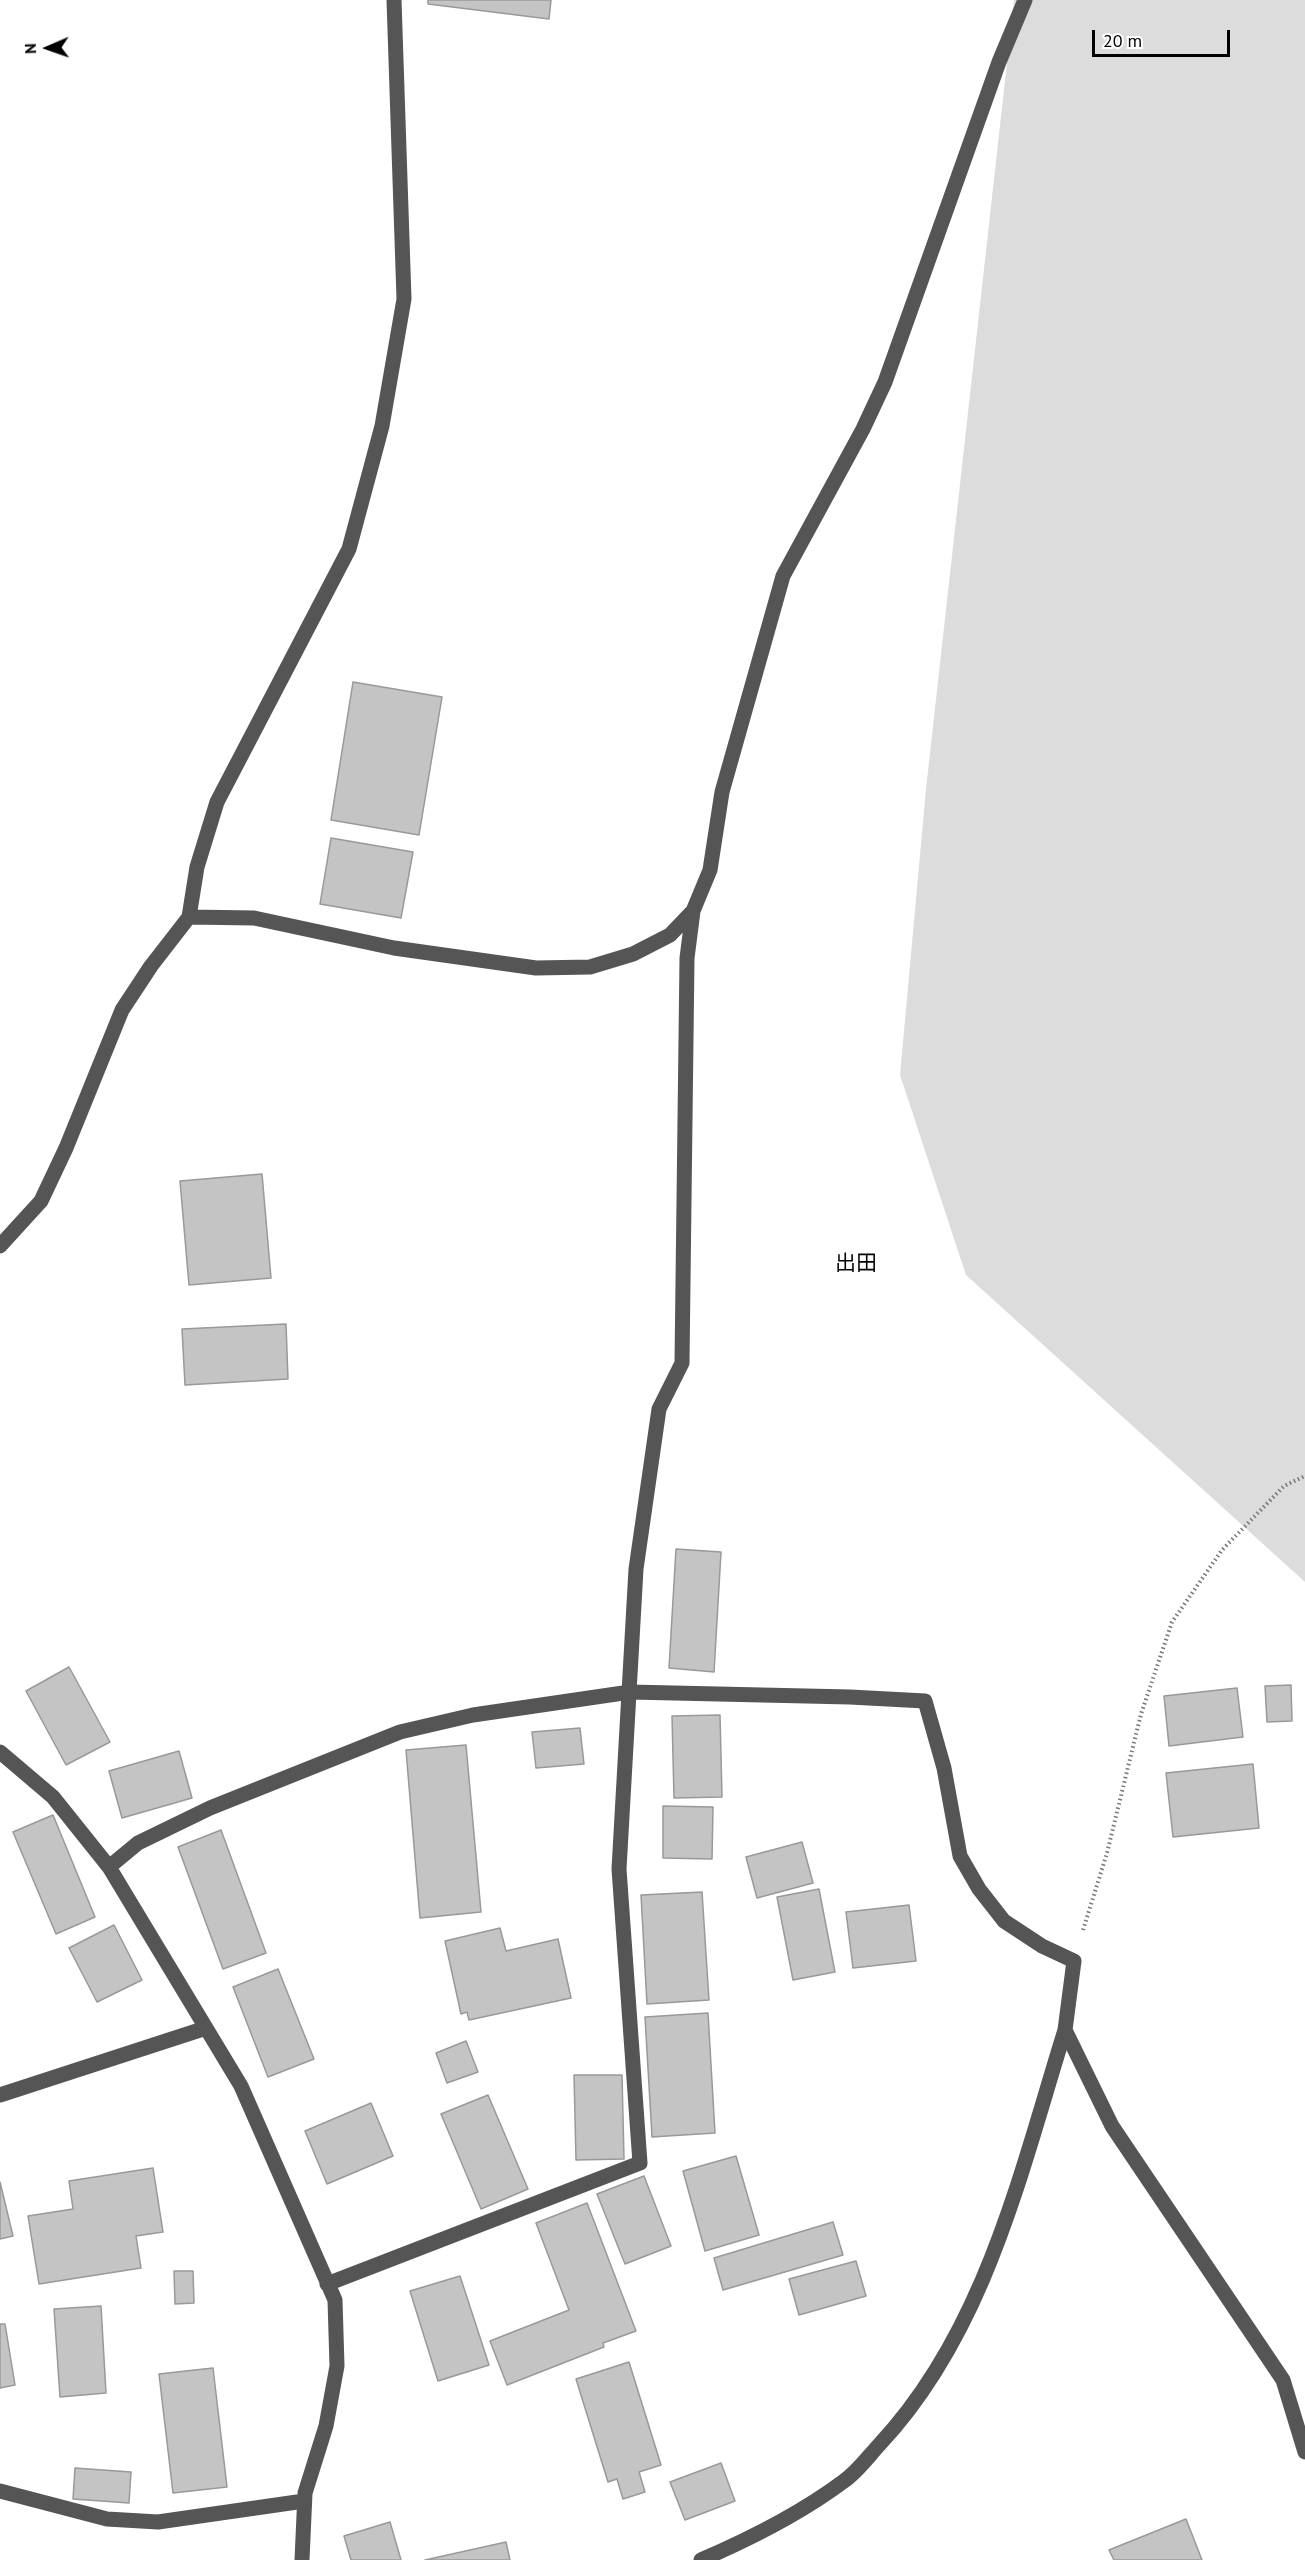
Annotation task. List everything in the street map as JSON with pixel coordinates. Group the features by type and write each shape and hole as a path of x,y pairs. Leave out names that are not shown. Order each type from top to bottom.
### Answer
{"street":[{"path":"0,1246 41,1201 66,1148 122,1010 151,966 189,917 197,867 217,802 349,549 382,426 404,299 394,0"},
{"path":"327,2284 640,2163 619,1869 636,1569 659,1409 682,1363 687,958 693,911 710,870 722,792 783,576 863,429 885,382 999,62 1025,0"},
{"path":"189,917 254,918 394,948 536,968 590,967 633,954 670,935 693,911"},
{"path":"109,1867 138,1843 210,1808 400,1732 473,1714 630,1692 925,1701 944,1768 960,1856 974,1881 1004,1921 1042,1946 1074,1961 1065,2030 1000,2237 957,2338 907,2415 846,2480 765,2532 701,2560"},
{"path":"0,1752 53,1797 109,1867 241,2086 335,2300 337,2366 326,2426 304,2501 302,2560"},
{"path":"0,2096 206,2028"},
{"path":"1065,2030 1112,2126 1283,2380 1305,2452"},
{"path":"0,2492 107,2519 158,2522 304,2501"}],"path":[{"path":"1074,1961 1107,1853 1141,1714 1172,1622 1222,1550 1284,1486 1305,1476"}],"shaded area":[{"path":"1014,0 1305,0 1305,1582 966,1275 900,1075 926,789"}],"building":[{"path":"428,0 551,0 549,19 428,4"},
{"path":"353,682 442,697 419,835 331,820"},
{"path":"331,838 413,852 401,918 320,904"},
{"path":"262,1174 271,1278 189,1285 180,1181"},
{"path":"286,1324 288,1379 185,1385 182,1329"},
{"path":"676,1549 721,1552 714,1672 669,1668"},
{"path":"69,1667 110,1742 66,1765 26,1691"},
{"path":"1291,1685 1292,1721 1267,1722 1265,1686"},
{"path":"1237,1688 1243,1737 1169,1746 1164,1696"},
{"path":"720,1715 722,1797 674,1798 672,1716"},
{"path":"580,1728 584,1764 536,1768 532,1732"},
{"path":"466,1745 481,1912 420,1918 406,1750"},
{"path":"179,1751 192,1798 122,1818 109,1771"},
{"path":"1253,1764 1259,1828 1173,1837 1166,1773"},
{"path":"663,1806 713,1807 712,1859 663,1858"},
{"path":"53,1815 95,1917 56,1934 13,1832"},
{"path":"221,1830 266,1953 223,1969 178,1847"},
{"path":"802,1842 813,1883 757,1898 746,1857"},
{"path":"819,1889 835,1972 793,1980 777,1897"},
{"path":"702,1892 709,2000 647,2004 641,1895"},
{"path":"909,1905 916,1961 853,1968 846,1912"},
{"path":"114,1925 142,1980 97,2002 69,1948"},
{"path":"500,1928 506,1951 558,1939 571,1998 469,2020 467,2012 461,2014 445,1941"},
{"path":"278,1969 314,2059 268,2077 233,1987"},
{"path":"708,2013 715,2133 652,2137 645,2017"},
{"path":"466,2041 478,2072 447,2083 436,2053"},
{"path":"574,2075 622,2075 624,2159 576,2160"},
{"path":"488,2095 528,2189 481,2209 441,2114"},
{"path":"371,2103 393,2156 327,2184 305,2131"},
{"path":"736,2156 759,2235 705,2251 683,2171"},
{"path":"153,2168 163,2232 136,2236 141,2268 39,2284 28,2216 73,2209 69,2181"},
{"path":"644,2176 671,2246 625,2264 597,2194"},
{"path":"0,2182 13,2236 0,2239"},
{"path":"587,2203 636,2331 603,2343 604,2347 507,2385 490,2341 569,2310 536,2223"},
{"path":"833,2222 843,2255 723,2290 714,2258"},
{"path":"856,2261 866,2296 799,2315 789,2279"},
{"path":"174,2271 193,2271 194,2303 175,2304"},
{"path":"460,2276 489,2365 438,2381 410,2291"},
{"path":"101,2306 106,2393 60,2397 54,2309"},
{"path":"0,2324 5,2324 15,2385 0,2388"},
{"path":"629,2362 661,2465 639,2472 645,2492 623,2499 617,2479 608,2482 576,2379"},
{"path":"213,2368 227,2487 173,2493 159,2374"},
{"path":"721,2463 735,2501 685,2520 670,2482"},
{"path":"75,2468 131,2472 129,2503 73,2499"},
{"path":"1186,2519 1202,2560 1114,2560 1109,2550"},
{"path":"390,2522 401,2560 351,2560 344,2536"},
{"path":"506,2542 510,2560 425,2560"}],"district":[{"name":"出田","path":"856,1264"}]}
